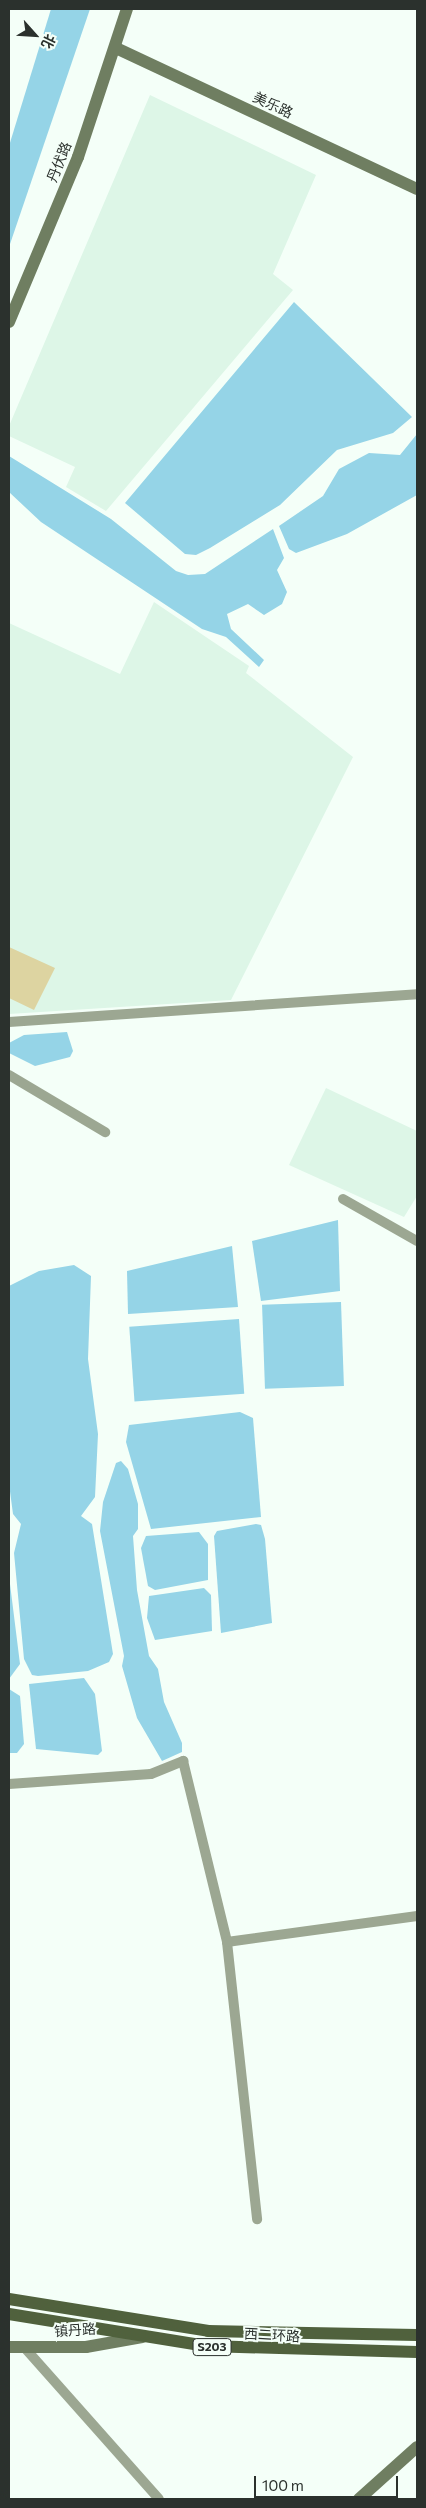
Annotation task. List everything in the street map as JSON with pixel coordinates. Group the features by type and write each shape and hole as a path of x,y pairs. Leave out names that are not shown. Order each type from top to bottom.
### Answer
{"main road":[{"name":"西二环路","path":"9,2299 208,2331 417,2335"},
{"name":"西二环路","path":"9,2314 206,2346 417,2352"},
{"path":"142,2336 145,2321"}],"street":[{"name":"丹伏路","path":"9,322 78,157 116,48 127,9"},
{"name":"美乐路","path":"116,48 417,189"},
{"path":"9,1022 417,994"},
{"path":"9,1075 105,1132"},
{"path":"344,1199 417,1241"},
{"path":"9,1784 151,1774 184,1761 227,1942 257,2219"},
{"path":"227,1942 417,1916"},
{"name":"镇丹路","path":"9,2347 86,2347 142,2336"},
{"path":"24,2347 160,2499"},
{"path":"359,2499 417,2447"}],"shaded area":[{"path":"150,95 316,175 273,274 293,290 106,511 66,487 75,467 9,436 9,426"},
{"path":"154,602 249,666 246,673 353,757 231,1000 9,1014 9,623 120,674"},
{"path":"9,947 55,968 34,1010 9,998"},
{"path":"326,1088 417,1131 417,1196 404,1217 289,1165"}],"water":[{"path":"51,9 90,9 9,247 9,146"},
{"path":"294,302 412,417 393,433 337,450 280,505 210,548 196,555 185,554 125,503"},
{"path":"417,434 417,495 347,534 296,553 289,549 279,526 323,496 339,469 369,453 400,455"},
{"path":"9,456 111,519 176,571 188,575 205,574 273,529 284,558 277,570 287,592 282,604 264,615 248,604 227,614 231,629 264,660 259,667 226,637 202,629 41,522 9,492"},
{"path":"67,1032 73,1051 70,1057 35,1066 9,1053 9,1043 24,1035"},
{"path":"338,1220 340,1291 261,1301 252,1241"},
{"path":"232,1246 238,1307 128,1314 127,1271"},
{"path":"74,1265 91,1276 88,1359 98,1434 95,1497 81,1516 92,1524 113,1654 109,1662 88,1671 38,1676 32,1675 24,1659 14,1553 21,1524 13,1514 9,1484 9,1286 39,1271"},
{"path":"341,1302 344,1386 265,1389 262,1305"},
{"path":"239,1319 244,1394 134,1401 129,1327"},
{"path":"240,1412 253,1418 261,1517 151,1529 126,1442 129,1425"},
{"path":"121,1461 128,1469 138,1504 138,1529 133,1536 137,1590 149,1656 158,1669 164,1702 182,1743 182,1752 162,1761 137,1718 122,1666 124,1656 100,1531 103,1502 116,1463"},
{"path":"256,1524 261,1525 265,1539 272,1623 221,1633 214,1536 217,1531"},
{"path":"199,1532 208,1544 208,1580 155,1590 148,1586 141,1548 146,1536"},
{"path":"9,1576 20,1664 9,1679"},
{"path":"204,1588 211,1595 212,1631 155,1640 147,1618 149,1596"},
{"path":"84,1678 95,1694 102,1751 98,1755 36,1749 29,1684"},
{"path":"9,1689 20,1696 24,1744 17,1753 9,1753"}]}
